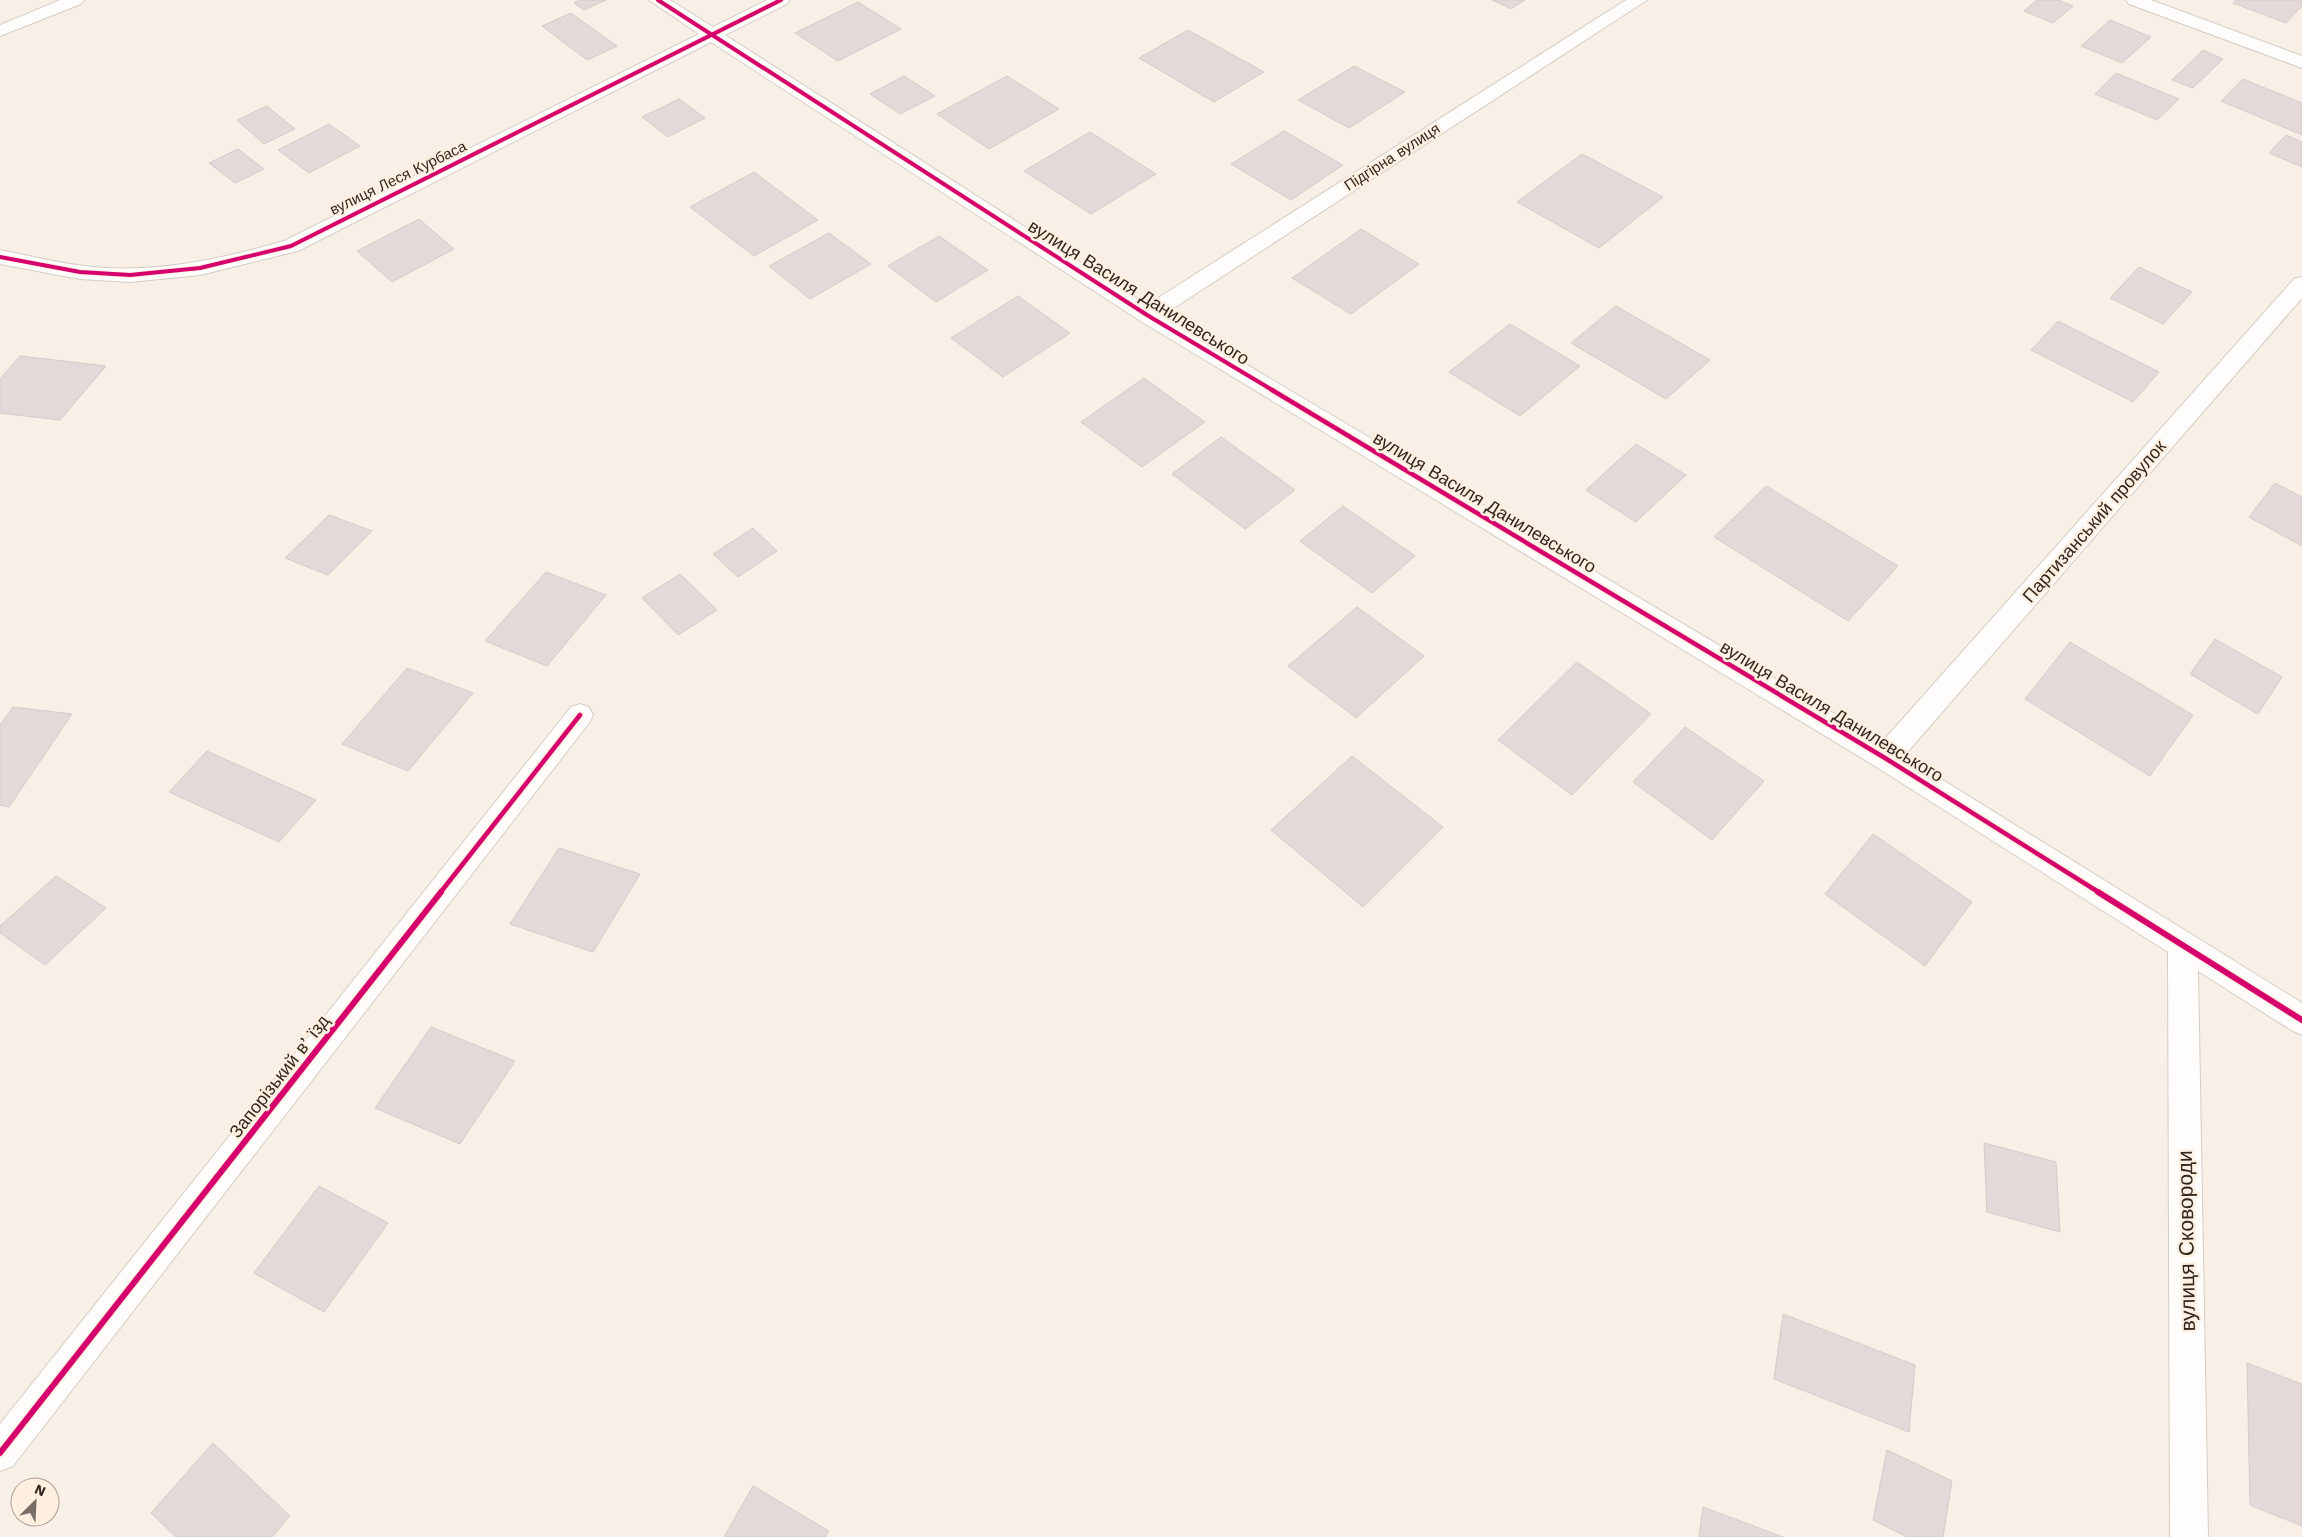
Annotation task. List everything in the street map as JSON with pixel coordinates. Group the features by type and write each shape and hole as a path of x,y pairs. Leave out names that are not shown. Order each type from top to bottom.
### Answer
{"street":[{"path":"0,31 75,0"},
{"name":"вулиця Василя Данилевського","path":"658,0 1147,315 1885,758 2302,1020"},
{"name":"вулиця Леся Курбаса","path":"0,257 46,266 105,274 143,275 238,262 291,246 781,0"},
{"name":"Підгірна вулиця","path":"1147,315 1638,0"},
{"path":"2135,0 2302,62"},
{"name":"Партизанський провулок","path":"1885,758 2302,284"},
{"name":"Запорізький вʼїзд","path":"0,1453 580,715"},
{"name":"вулиця Сковороди","path":"2183,945 2189,1537"}],"building":[{"path":"580,0 606,0 584,10 574,3"},
{"path":"1492,0 1525,0 1511,9"},
{"path":"2037,0 2058,0 2073,6 2053,23 2024,11"},
{"path":"2236,0 2302,0 2302,6 2286,23 2233,3"},
{"path":"858,2 901,29 838,61 795,33"},
{"path":"571,13 617,46 587,60 542,26"},
{"path":"2110,20 2151,37 2122,63 2081,46"},
{"path":"1188,30 1264,72 1214,102 1139,58"},
{"path":"2203,50 2223,59 2193,88 2172,80"},
{"path":"1354,66 1405,92 1349,128 1298,100"},
{"path":"2116,73 2179,99 2157,120 2095,94"},
{"path":"904,76 935,96 900,114 870,94"},
{"path":"1007,76 1059,109 989,149 937,114"},
{"path":"2243,79 2302,103 2302,135 2221,101"},
{"path":"679,99 705,118 668,137 642,117"},
{"path":"267,106 295,129 264,144 237,120"},
{"path":"329,124 360,146 309,173 278,150"},
{"path":"1284,131 1343,165 1291,200 1231,164"},
{"path":"1090,132 1156,174 1091,214 1024,171"},
{"path":"2286,135 2302,142 2302,167 2269,153"},
{"path":"238,149 264,169 235,183 209,163"},
{"path":"1582,154 1663,197 1599,248 1517,202"},
{"path":"754,172 818,220 754,256 690,207"},
{"path":"419,219 454,249 392,282 357,251"},
{"path":"1361,229 1419,264 1351,314 1292,278"},
{"path":"829,233 871,264 810,299 769,266"},
{"path":"939,236 988,270 936,302 888,266"},
{"path":"2139,267 2192,292 2163,324 2110,298"},
{"path":"1018,296 1070,333 1003,377 951,338"},
{"path":"1616,306 1710,360 1666,399 1571,343"},
{"path":"2058,321 2159,372 2133,402 2031,350"},
{"path":"1510,324 1580,366 1520,416 1449,372"},
{"path":"20,356 106,366 60,420 0,413 0,379"},
{"path":"1144,378 1205,422 1142,467 1081,422"},
{"path":"1221,437 1295,490 1245,529 1172,474"},
{"path":"1636,444 1686,475 1636,522 1586,490"},
{"path":"2275,483 2302,497 2302,546 2249,517"},
{"path":"1766,486 1898,566 1848,621 1714,537"},
{"path":"1343,506 1415,556 1372,593 1300,541"},
{"path":"329,515 372,531 328,575 285,558"},
{"path":"753,528 777,551 738,577 713,554"},
{"path":"546,572 606,595 547,666 485,641"},
{"path":"680,574 717,610 678,635 642,598"},
{"path":"1357,607 1424,656 1356,718 1288,666"},
{"path":"2215,639 2282,677 2258,714 2190,674"},
{"path":"2070,642 2193,715 2150,776 2025,699"},
{"path":"1577,662 1651,714 1572,795 1498,740"},
{"path":"407,668 473,693 408,771 342,744"},
{"path":"13,707 72,714 9,807 0,805 0,725"},
{"path":"1685,727 1764,781 1712,840 1633,782"},
{"path":"207,751 316,800 279,842 169,792"},
{"path":"1352,756 1443,827 1363,907 1271,830"},
{"path":"1873,834 1972,902 1925,966 1825,894"},
{"path":"559,848 640,874 593,952 510,924"},
{"path":"56,876 106,908 45,965 0,933 0,926"},
{"path":"431,1027 515,1061 460,1144 375,1108"},
{"path":"1984,1143 2056,1162 2060,1232 1987,1212"},
{"path":"319,1186 388,1223 324,1312 254,1273"},
{"path":"1783,1314 1915,1365 1909,1432 1774,1379"},
{"path":"2247,1363 2302,1384 2302,1526 2250,1505"},
{"path":"213,1443 290,1516 272,1537 176,1537 151,1513"},
{"path":"1887,1450 1952,1481 1943,1537 1907,1537 1873,1520"},
{"path":"753,1486 829,1531 825,1537 724,1537"},
{"path":"1703,1507 1783,1537 1699,1537"}],"cycle path":[{"path":"658,0 1147,315 1885,758 2302,1020"},
{"path":"0,257 80,272 130,275 176,272 223,264 291,246 781,0"},
{"path":"0,1453 580,715"}]}
